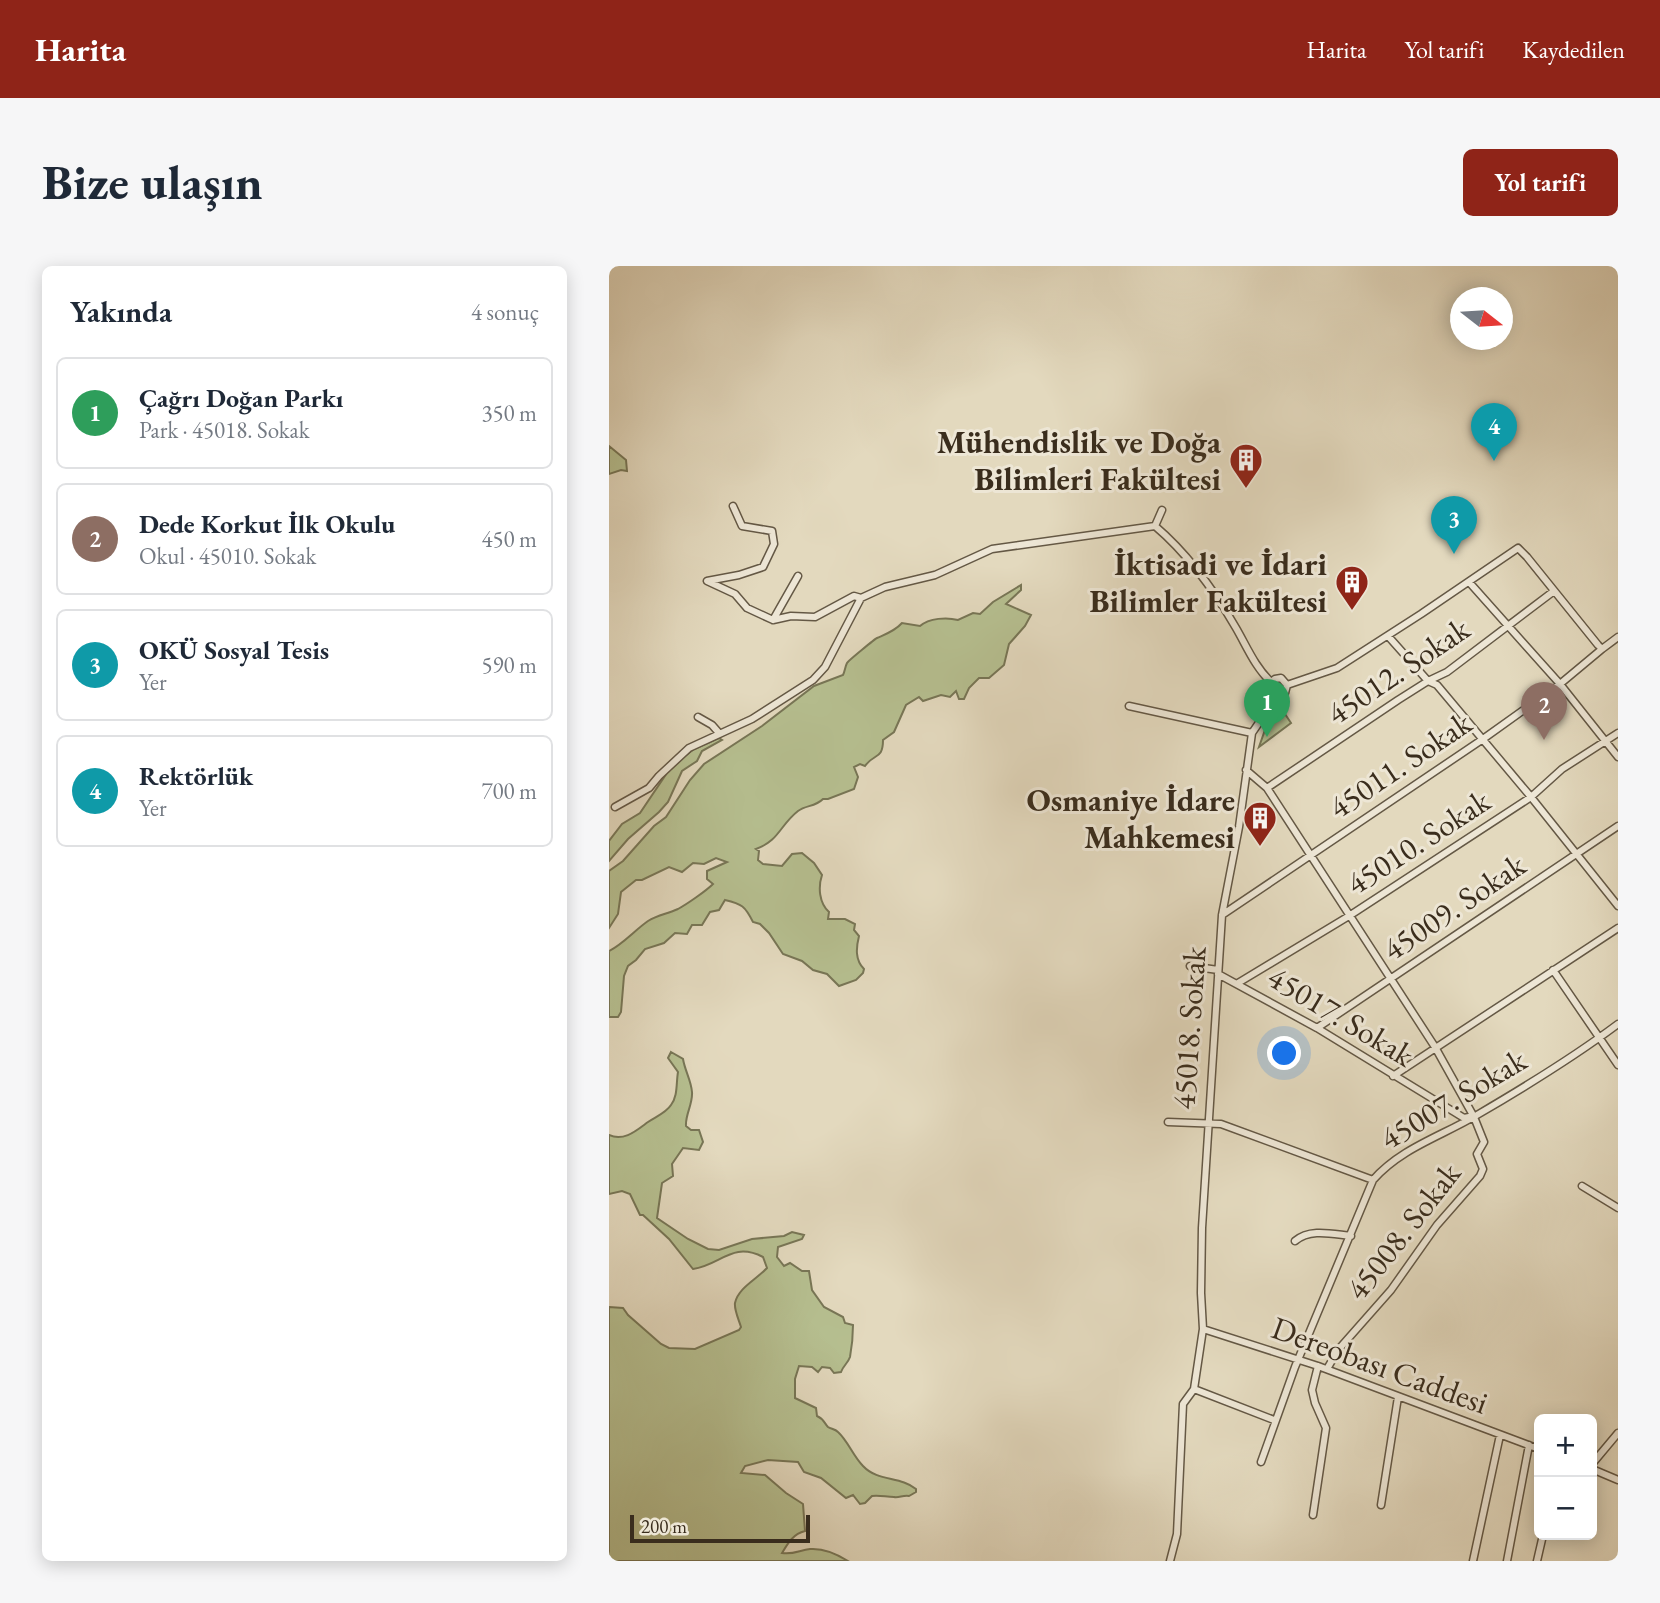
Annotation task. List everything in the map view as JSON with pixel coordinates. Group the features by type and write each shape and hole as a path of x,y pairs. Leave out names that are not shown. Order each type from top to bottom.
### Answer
{"street":[{"path":"733,506 742,526 772,531 773,544 763,567 706,581 735,594 747,608 773,620 791,616 815,617 854,596 861,598"},
{"path":"1155,526 1162,510"},
{"path":"615,807 649,788 689,748 752,719 813,680 825,667 861,598 885,587 935,575 992,549 1155,526 1174,542 1202,577 1236,627 1260,671 1271,682"},
{"path":"1287,684 1337,668 1518,548 1602,649"},
{"path":"773,620 798,576"},
{"path":"1469,582 1560,684 1618,757"},
{"name":"45012. Sokak","path":"1267,788 1428,681 1437,679 1554,591"},
{"path":"1388,635 1428,681 1437,685 1483,739 1618,906"},
{"name":"45011. Sokak","path":"1222,915 1483,739 1560,684 1618,637"},
{"path":"1271,682 1281,678 1287,684"},
{"path":"1271,682 1270,691 1277,696 1285,693 1287,684"},
{"name":"45018. Sokak","path":"1170,1561 1177,1534 1183,1404 1194,1389 1203,1329 1202,1241 1207,1122 1222,915 1239,827 1252,733 1277,696"},
{"path":"1129,706 1252,733"},
{"path":"698,717 712,725 719,733"},
{"name":"45010. Sokak","path":"1238,983 1349,916 1531,797 1562,769 1618,733"},
{"path":"1246,770 1267,788 1436,1047 1475,1117"},
{"name":"45009. Sokak","path":"1317,1028 1618,827"},
{"path":"1393,1076 1618,928"},
{"name":"45017. Sokak","path":"1190,966 1218,972 1317,1028 1464,1118 1475,1117"},
{"path":"1553,970 1618,1065"},
{"name":"45007. Sokak","path":"1261,1462 1274,1420 1373,1180 1386,1165 1431,1138 1475,1117 1618,1024"},
{"name":"45008. Sokak","path":"1327,1369 1338,1350 1391,1290 1437,1225 1480,1176 1483,1169 1477,1154 1484,1142 1475,1117"},
{"path":"1168,1122 1221,1124 1373,1180"},
{"path":"1582,1186 1618,1208"},
{"path":"1295,1241 1302,1235 1315,1233 1351,1236"},
{"name":"Dereobası Caddesi","path":"1203,1329 1327,1369 1534,1448"},
{"path":"1313,1515 1326,1428 1312,1390 1318,1366"},
{"path":"1194,1389 1274,1420"},
{"path":"1381,1505 1398,1397"},
{"path":"1597,1460 1618,1433"},
{"path":"1473,1561 1500,1435"},
{"path":"1507,1561 1529,1446"},
{"path":"1597,1470 1618,1480"},
{"path":"1537,1561 1542,1540"}],"green space":[{"path":"609,446 626,460 627,471 609,474"},
{"path":"1021,585 1021,590 1006,604 1031,615 1009,644 1004,665 989,678 979,678 969,688 964,699 959,699 956,691 950,697 941,695 923,701 919,697 906,705 894,732 883,740 880,754 865,766 860,764 854,767 858,777 854,789 801,809 770,842 756,849 759,851 758,860 763,864 782,866 792,854 802,853 814,863 822,875 820,895 829,912 828,919 845,919 855,924 854,930 859,936 858,958 864,969 863,973 856,980 839,986 827,974 813,970 802,961 783,954 769,933 760,924 753,922 742,906 725,900 719,910 710,912 702,925 692,925 687,934 675,933 664,943 645,949 628,966 624,976 621,1012 618,1017 609,1017 609,951 648,921 678,909 701,894 713,884 707,879 707,871 727,862 716,858 704,864 693,863 682,872 669,867 642,880 636,880 621,892 618,914 609,928 609,871 623,861 654,826 666,817 704,764 762,726 814,686 843,675 852,658 875,639 902,623 920,626 933,620 958,620 973,613 980,614 993,602"},
{"path":"1281,708 1291,723 1259,747 1266,727"},
{"path":"719,738 722,740 702,751 697,761 682,771 668,802 628,839 609,861 609,841 622,824 640,813 671,767 694,749"},
{"path":"671,1052 683,1059 691,1088 686,1126 691,1130 699,1130 703,1142 699,1150 683,1148 672,1164 673,1176 662,1183 657,1218 708,1249 719,1250 752,1239 784,1236 792,1232 804,1235 802,1239 778,1247 777,1257 784,1266 790,1263 802,1271 809,1271 812,1290 824,1307 843,1317 845,1323 853,1325 853,1333 850,1357 841,1372 834,1373 830,1368 822,1367 818,1372 812,1367 799,1366 795,1379 795,1398 816,1408 817,1416 842,1436 859,1462 869,1471 916,1489 916,1492 909,1496 872,1496 860,1504 853,1495 846,1498 821,1478 804,1472 798,1462 768,1460 745,1466 741,1473 765,1475 803,1504 805,1531 794,1537 782,1553 820,1549 848,1561 609,1561 609,1307 623,1308 661,1344 669,1348 695,1349 739,1330 741,1327 735,1306 737,1298 744,1288 767,1268 763,1257 743,1252 693,1269 669,1239 640,1215 630,1194 622,1191 609,1194 609,1135 620,1137 630,1134 671,1105 676,1094 678,1072 668,1058"}],"place":[{"name":"Rektörlük","path":"1494,461"},
{"name":"Mühendislik ve Doğa Bilimleri Fakültesi","path":"1246,490"},
{"name":"OKÜ Sosyal Tesis","path":"1454,554"},
{"name":"İktisadi ve İdari Bilimler Fakültesi","path":"1352,612"},
{"name":"Çağrı Doğan Parkı","path":"1267,737"},
{"name":"Dede Korkut İlk Okulu","path":"1544,740"},
{"name":"Osmaniye İdare Mahkemesi","path":"1260,848"}]}
